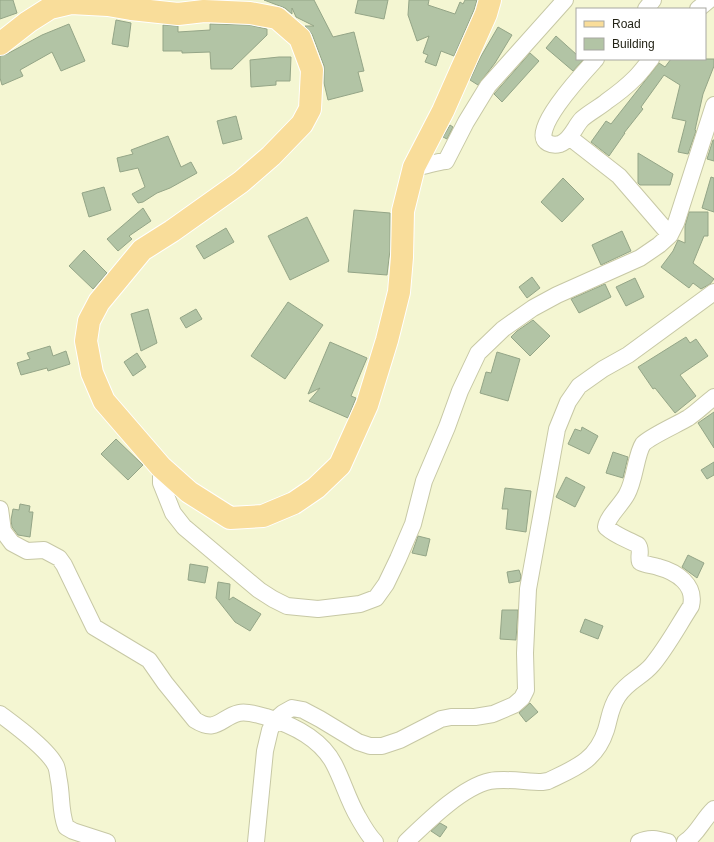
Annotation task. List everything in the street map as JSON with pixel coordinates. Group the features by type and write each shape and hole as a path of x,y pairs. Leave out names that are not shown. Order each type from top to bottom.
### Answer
{"main road":[{"path":"0,44 28,22 50,8 71,3 108,5 178,14 204,11 250,13 277,18 300,38 312,70 310,109 302,124 271,156 241,182 172,231 142,250 99,302 89,321 86,341 92,372 104,402 161,467 189,492 230,518 263,516 294,503 316,488 340,465 367,405 388,340 399,292 402,257 403,210 414,167 443,111 486,14 490,0"}],"street":[{"path":"414,167 428,166 434,162 446,161 466,122 488,86 565,0"},
{"path":"647,8 653,0"},
{"path":"699,8 709,0"},
{"path":"595,60 563,96 544,129 545,141 551,144 559,144 569,137 582,119 636,78 650,60"},
{"path":"161,467 161,483 173,514 184,527 259,590 273,599 287,606 318,609 360,604 376,598 386,584 413,524 424,481 447,427 460,391 478,353 503,330 532,308 557,295 640,258 659,245 670,235 676,223 711,124 714,105"},
{"path":"569,137 619,176 670,235"},
{"path":"256,842 265,751 270,730 275,720 292,708 303,710 358,742 370,746 382,746 400,740 441,719 451,717 475,717 493,714 514,705 522,698 526,690 525,652 528,589 557,429 566,408 579,386 603,368 628,355 714,292"},
{"path":"406,842 424,824 453,800 476,787 490,781 548,781 585,763 597,750 603,738 610,712 618,695 630,682 652,666 691,606 693,599 686,582 672,571 640,562 640,550 638,545 609,530 606,527 606,523 618,508 632,485 643,444 712,402"},
{"path":"0,509 3,531 12,543 27,551 44,550 59,558 69,575 94,627 149,660 165,683 195,720 212,726 234,714 251,713 285,723 306,734 321,745 335,765 352,807 369,836 375,842"},
{"path":"0,714 45,750 52,759 60,783 62,815 66,827 73,831 107,842"},
{"path":"685,842 690,839 714,809"},
{"path":"640,842 646,839 654,838 668,842"}],"building":[{"path":"0,0 13,0 17,13 0,19"},
{"path":"264,0 314,0 333,37 354,32 364,71 358,72 363,91 328,100 324,83 324,66 312,34 305,26 314,26 296,17 292,8 292,14 285,8"},
{"path":"358,0 388,0 384,19 355,13"},
{"path":"409,0 429,0 428,5 455,14 460,2 463,4 465,0 477,0 454,56 441,51 436,66 425,62 428,55 423,53 429,36 417,41 408,15"},
{"path":"116,20 131,23 128,47 112,44"},
{"path":"69,24 85,61 61,71 52,52 20,70 23,76 2,85 0,78 0,56 7,54 42,35"},
{"path":"210,24 249,25 267,29 267,35 232,69 211,69 210,52 182,53 182,51 163,51 163,25 178,26 178,32 210,30"},
{"path":"498,27 512,35 495,63 478,85 470,80 480,58"},
{"path":"556,36 576,54 576,60 583,60 573,71 546,48"},
{"path":"530,53 539,61 502,102 494,94"},
{"path":"291,57 290,81 276,81 276,85 251,87 250,60"},
{"path":"714,59 714,66 703,94 696,131 688,154 678,152 686,121 672,118 680,85 664,75 641,107 643,109 624,133 609,156 591,142 606,121 611,124 659,63 665,67 670,60"},
{"path":"236,116 242,139 223,144 217,121"},
{"path":"450,125 453,127 447,139 443,137"},
{"path":"168,136 181,167 191,162 197,173 170,188 157,193 143,202 138,203 132,194 145,187 138,168 120,172 117,158 133,154 131,150"},
{"path":"714,140 714,161 707,159"},
{"path":"638,153 673,174 670,185 640,185 638,183"},
{"path":"711,177 714,178 714,212 702,208"},
{"path":"563,178 584,199 562,222 541,202"},
{"path":"104,187 111,210 89,217 82,193"},
{"path":"143,208 151,221 129,236 132,239 118,251 107,239"},
{"path":"354,210 390,213 390,250 387,275 348,272"},
{"path":"689,212 708,212 708,236 704,236 693,263 714,279 710,284 701,289 693,283 689,288 661,267 673,251 678,240 685,243 685,226"},
{"path":"307,217 329,261 290,280 268,236"},
{"path":"226,228 234,242 204,259 196,246"},
{"path":"622,231 631,251 601,265 592,245"},
{"path":"84,250 107,273 93,289 69,266"},
{"path":"532,277 540,288 527,298 519,287"},
{"path":"635,278 644,297 626,306 616,287"},
{"path":"605,284 611,297 579,313 571,299"},
{"path":"288,302 323,325 285,379 251,356"},
{"path":"148,309 157,343 141,351 131,314"},
{"path":"196,309 202,319 186,328 180,318"},
{"path":"533,320 550,336 530,356 511,337"},
{"path":"686,337 690,343 696,339 708,356 680,375 696,396 675,413 655,388 653,389 638,367"},
{"path":"330,342 367,358 351,396 356,398 348,418 309,401 320,388 308,394"},
{"path":"50,346 53,356 66,351 70,364 48,371 47,368 21,375 17,363 30,359 27,353"},
{"path":"497,352 520,359 508,401 480,393 486,372 491,373"},
{"path":"137,353 146,367 133,376 124,362"},
{"path":"714,412 714,448 698,423"},
{"path":"582,427 598,436 589,454 568,444 575,429 581,431"},
{"path":"116,439 143,465 128,480 101,454"},
{"path":"613,452 628,457 623,478 606,473"},
{"path":"714,462 714,475 707,479 701,470"},
{"path":"566,477 585,487 575,507 556,497"},
{"path":"505,488 531,491 526,532 506,529 508,509 502,509"},
{"path":"20,504 30,506 29,512 33,512 30,537 18,535 12,527 11,520 13,509 19,510"},
{"path":"418,536 430,539 426,556 412,553"},
{"path":"688,555 704,563 697,578 682,567"},
{"path":"190,564 208,567 205,583 188,580"},
{"path":"519,570 521,576 520,581 509,583 507,572"},
{"path":"218,582 230,584 229,600 233,597 261,614 250,631 235,622 216,598"},
{"path":"502,610 518,610 516,640 500,639"},
{"path":"585,619 603,626 598,639 580,632"},
{"path":"530,703 538,712 526,722 519,713"},
{"path":"440,823 447,827 440,837 431,831"}]}
